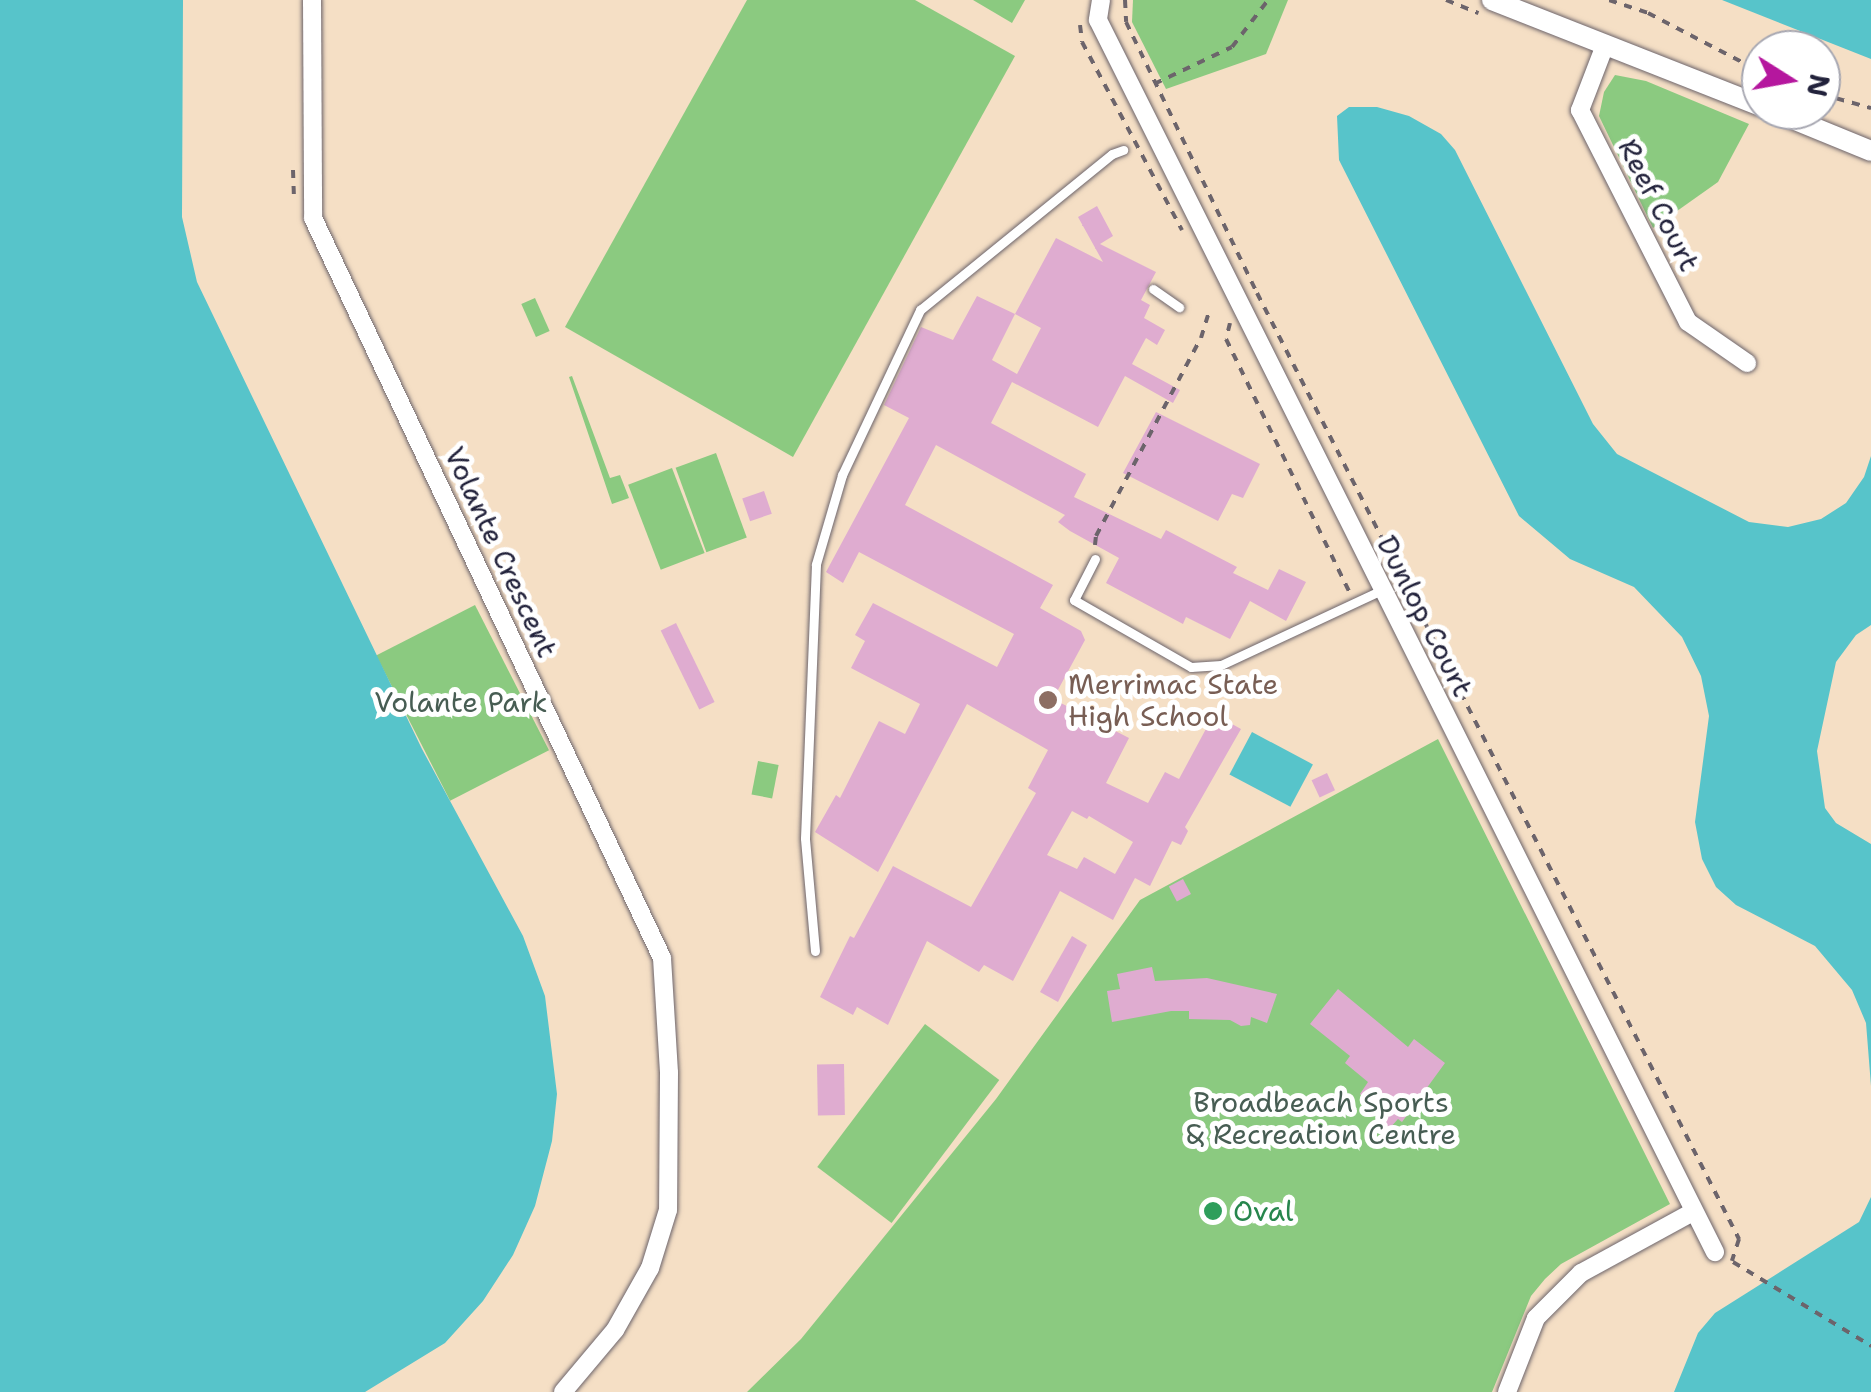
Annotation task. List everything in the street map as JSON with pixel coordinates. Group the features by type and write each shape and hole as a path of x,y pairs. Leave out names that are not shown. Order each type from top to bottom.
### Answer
{"street":[{"name":"Volante Crescent","path":"312,0 314,218 662,958 670,1073 668,1210 650,1268 615,1330 563,1392"},
{"name":"Dunlop Court","path":"1102,0 1098,20 1716,1257"},
{"path":"1492,0 1741,98"},
{"name":"Reef Court","path":"1605,45 1580,110 1688,322 1747,364"},
{"path":"1822,130 1871,142"},
{"path":"1822,130 1871,151"},
{"path":"1507,1392 1536,1318 1581,1273 1693,1212"}],"lane":[{"path":"815,951 805,838 816,564 842,474 920,310 1112,154 1123,150"},
{"path":"1152,289 1179,307"},
{"path":"1095,560 1074,600 1191,667 1221,665 1382,590"}],"path":[{"path":"1125,0 1126,22 1154,84 1740,1239 1732,1261 1716,1257"},
{"path":"1154,84 1197,68 1232,47 1268,0"},
{"path":"1609,0 1648,14 1741,62"},
{"path":"1080,12 1082,42 1185,237"},
{"path":"1841,100 1871,108"},
{"path":"1095,560 1096,536 1201,338 1209,312"},
{"path":"1226,316 1231,325 1226,339 1354,603"},
{"path":"1739,1265 1871,1346"}],"green space":[{"path":"747,0 915,0 1015,56 793,457 565,327"},
{"path":"973,0 1025,0 1012,23"},
{"path":"1133,0 1288,0 1266,54 1166,89 1132,22"},
{"path":"1615,75 1646,81 1741,121 1741,130 1746,130 1718,182 1653,228 1599,116 1604,92"},
{"path":"535,298 550,331 536,337 521,304"},
{"path":"572,376 610,478 620,475 629,498 612,504 569,377"},
{"path":"716,453 747,538 706,552 676,468"},
{"path":"672,468 705,553 661,570 628,485"},
{"name":"Volante Park","path":"475,605 549,750 450,801 376,655"},
{"name":"Broadbeach Sports & Recreation Centre","path":"1438,739 1670,1204 1561,1264 1545,1279 1531,1296 1492,1392 747,1392 801,1339 996,1099 1140,900"},
{"path":"758,761 779,765 772,798 752,794"},
{"path":"925,1024 999,1080 892,1223 817,1167"}],"water":[{"path":"0,0 183,0 182,217 197,282 422,749 523,936 545,996 557,1094 552,1141 535,1206 513,1255 483,1301 445,1343 365,1392 0,1392"},
{"path":"1722,0 1871,0 1871,59 1841,47 1841,30 1798,30"},
{"path":"1349,107 1377,107 1409,116 1441,134 1455,150 1593,424 1617,454 1749,522 1788,527 1821,519 1846,503 1864,477 1871,456 1871,625 1856,635 1836,662 1817,751 1825,808 1836,823 1871,844 1871,1086 1866,1023 1852,990 1815,946 1736,905 1716,887 1702,859 1695,822 1709,716 1701,676 1682,637 1634,587 1570,559 1519,516 1339,160 1337,116"},
{"path":"1252,732 1313,764 1290,807 1229,774"},
{"path":"1871,1197 1871,1392 1674,1392 1698,1333 1715,1313 1859,1222"}],"building":[{"path":"1097,206 1113,236 1100,244 1156,272 1141,300 1150,305 1144,318 1165,330 1157,345 1146,338 1132,364 1180,390 1173,403 1125,376 1098,427 1012,382 991,423 1086,474 1074,497 1161,539 1166,530 1237,567 1233,573 1268,590 1279,569 1306,582 1286,621 1250,601 1230,639 1186,617 1183,624 1106,583 1119,558 1058,522 1065,515 936,445 905,505 1053,585 1040,608 1081,631 1085,640 1053,699 1129,738 1106,783 1148,803 1165,772 1179,779 1214,714 1241,729 1185,827 1188,831 1181,845 1172,841 1150,886 1135,878 1113,920 1060,891 1013,981 984,965 979,972 927,941 888,1025 857,1007 853,1015 820,997 850,936 854,938 893,866 971,907 1036,793 1028,788 1048,750 967,704 878,872 815,832 836,795 840,798 879,721 905,734 920,704 851,668 865,641 855,635 873,603 997,667 1014,634 859,552 843,583 826,572 909,418 884,405 921,327 953,340 977,296 1015,314 1056,238 1103,262 1078,217","holes":["1015,314 1041,328 1017,374 992,360","1072,811 1087,819 1089,816 1133,842 1115,874 1084,857 1077,869 1047,855"]},
{"path":"1156,412 1260,464 1243,498 1232,494 1218,521 1123,473"},
{"path":"764,491 772,514 750,521 742,498"},
{"path":"676,623 715,702 699,710 661,630"},
{"path":"1327,773 1335,790 1320,797 1312,780"},
{"path":"1183,879 1191,894 1177,902 1169,887"},
{"path":"1072,936 1087,945 1058,1002 1040,992"},
{"path":"1152,967 1155,981 1207,978 1277,994 1267,1023 1251,1017 1250,1025 1241,1026 1230,1020 1189,1019 1189,1011 1112,1022 1107,991 1120,989 1117,974"},
{"path":"1338,989 1408,1047 1414,1039 1445,1063 1402,1122 1398,1119 1389,1129 1360,1094 1368,1082 1345,1063 1350,1056 1310,1024"},
{"path":"817,1064 844,1064 845,1115 818,1115"}],"place":[{"name":"Merrimac State High School","path":"1048,700"},
{"name":"Oval","path":"1213,1211"}]}
